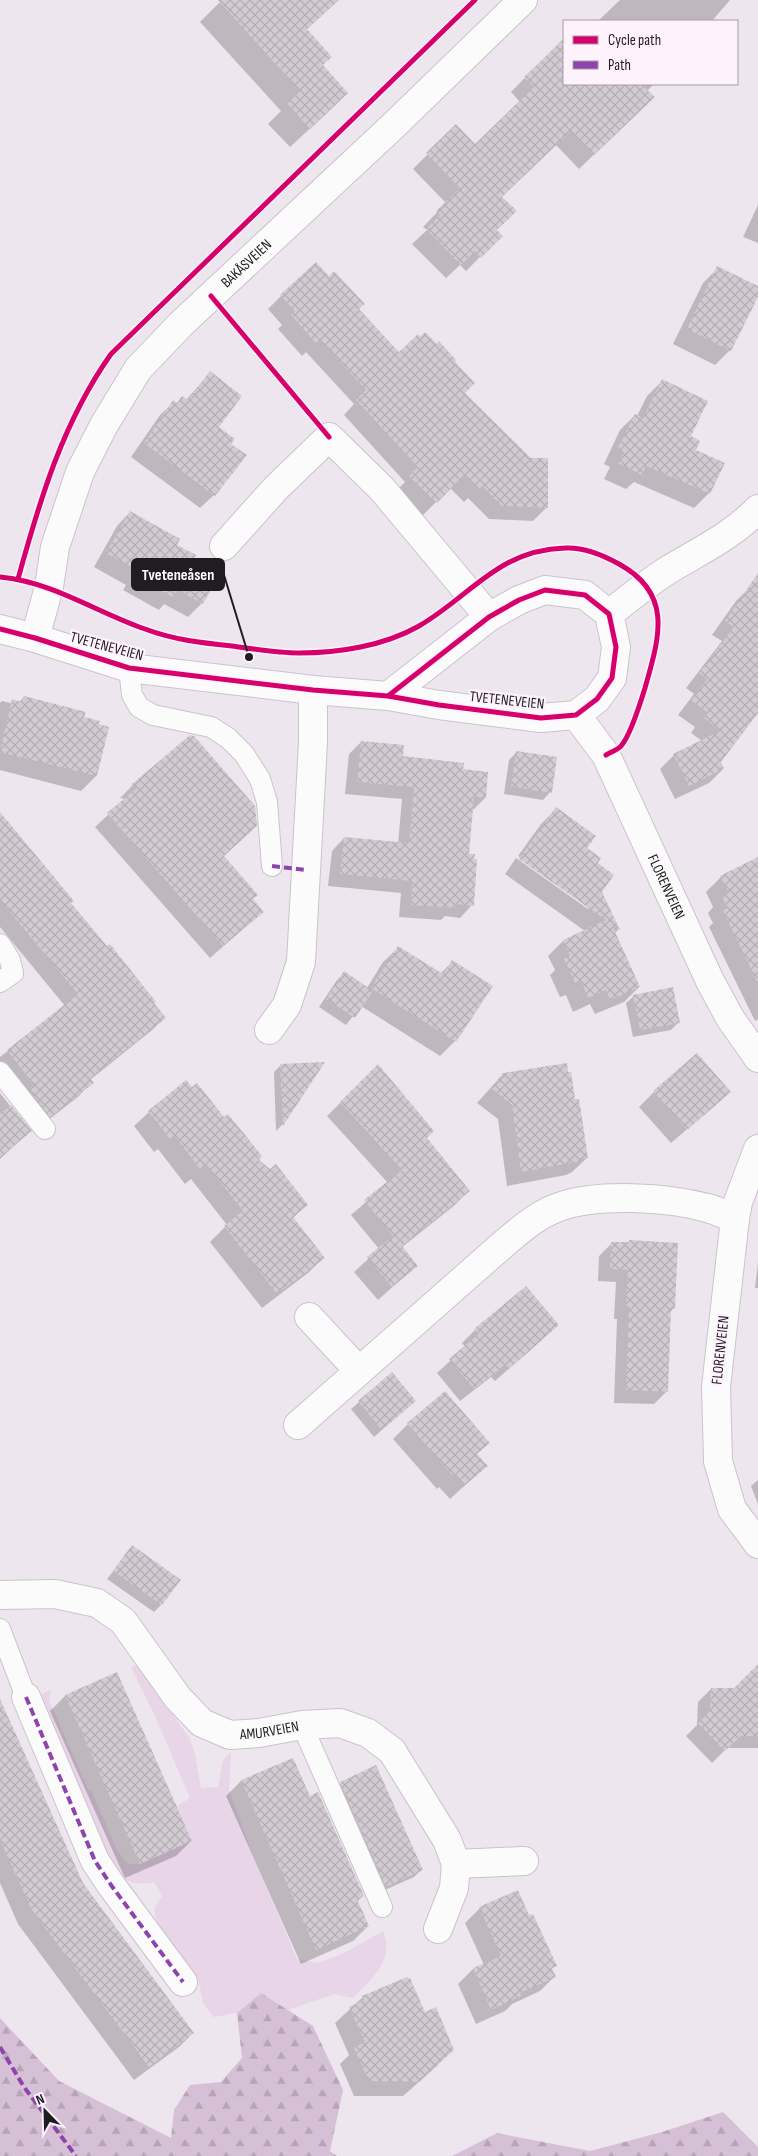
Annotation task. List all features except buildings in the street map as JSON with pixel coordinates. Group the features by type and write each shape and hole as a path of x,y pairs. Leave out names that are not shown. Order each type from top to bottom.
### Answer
{"street":[{"name":"BAKÅSVEIEN","path":"35,638 49,587 55,547 80,472 104,425 138,369 181,324 393,126 522,0"},
{"path":"224,546 276,488 329,437 382,488 489,617"},
{"path":"388,696 489,617 519,600 545,590 585,595 608,614 647,584 711,546 745,522 758,509"},
{"name":"TVETENEVEIEN","path":"0,629 130,668 313,690 388,696 439,705 541,718 576,714 597,699 612,678 616,647 608,614"},
{"path":"269,1030 287,1005 301,962 313,742 313,690"},
{"name":"FLORENVEIEN","path":"576,714 606,755 710,981 730,1018 758,1058"},
{"name":"FLORENVEIEN","path":"758,1149 738,1202 716,1387 718,1461 732,1509 758,1544"},
{"path":"298,1424 508,1240 539,1216 560,1206 589,1199 658,1200 706,1208 735,1219"},
{"path":"309,1317 359,1372"},
{"name":"AMURVEIEN","path":"0,1595 55,1594 97,1603 122,1621 178,1698 202,1723 230,1735 260,1733 302,1724 340,1723 368,1733 392,1751 447,1840 456,1864 454,1888 438,1929"},
{"path":"26,1697 95,1861 183,1982"},
{"path":"456,1864 524,1861"}],"lane":[{"path":"130,668 132,695 139,707 152,714 211,727 228,738 244,754 260,779 267,802 272,866"},
{"path":"0,944 10,960 14,973 0,982"},
{"path":"0,1072 45,1129"},
{"path":"0,1629 26,1697"},
{"path":"302,1724 382,1908"}],"shaded area":[{"path":"135,1665 189,1737 195,1754 201,1788 218,1787 223,1760 231,1752 229,1790 253,1856 297,1959 318,1963 344,1953 383,1931 386,1950 380,1968 353,1998 334,1994 288,2010 261,1993 237,2013 213,2017 203,2003 199,1983 157,1923 154,1909 162,1896 154,1882 141,1884 131,1882 122,1877 113,1868 39,1706 42,1694 51,1690 49,1700 117,1850 128,1864 140,1864 192,1841 177,1806 190,1798 155,1716 131,1667"}],"green space":[{"path":"261,1993 313,2026 343,2090 330,2151 337,2156 0,2156 0,2018 59,2081 171,2138 174,2110 190,2085 221,2082 242,2058 237,2013"},
{"path":"723,2112 758,2147 758,2156 452,2156 497,2133 590,2151 662,2132"}],"marked path":[{"path":"272,866 306,870"},
{"path":"26,1697 95,1861 183,1982"},
{"path":"0,2047 24,2087 76,2156"}],"cycle path":[{"path":"18,579 44,491 66,434 94,380 111,354 475,0"},
{"path":"211,296 329,437"},
{"path":"0,577 19,580 56,591 127,622 167,636 266,651 314,653 360,647 391,639 405,633 438,614 503,565 521,557 542,551 565,548 593,552 619,564 636,576 648,589 655,603 658,618 655,652 635,718 621,746 606,755"},
{"path":"0,629 35,638 129,668 313,690 388,696 439,705 541,718 576,715 597,699 612,678 616,647 609,614 585,595 545,590 519,600 489,617 388,696"}],"place":[{"name":"Tveteneåsen","path":"249,657"}]}
